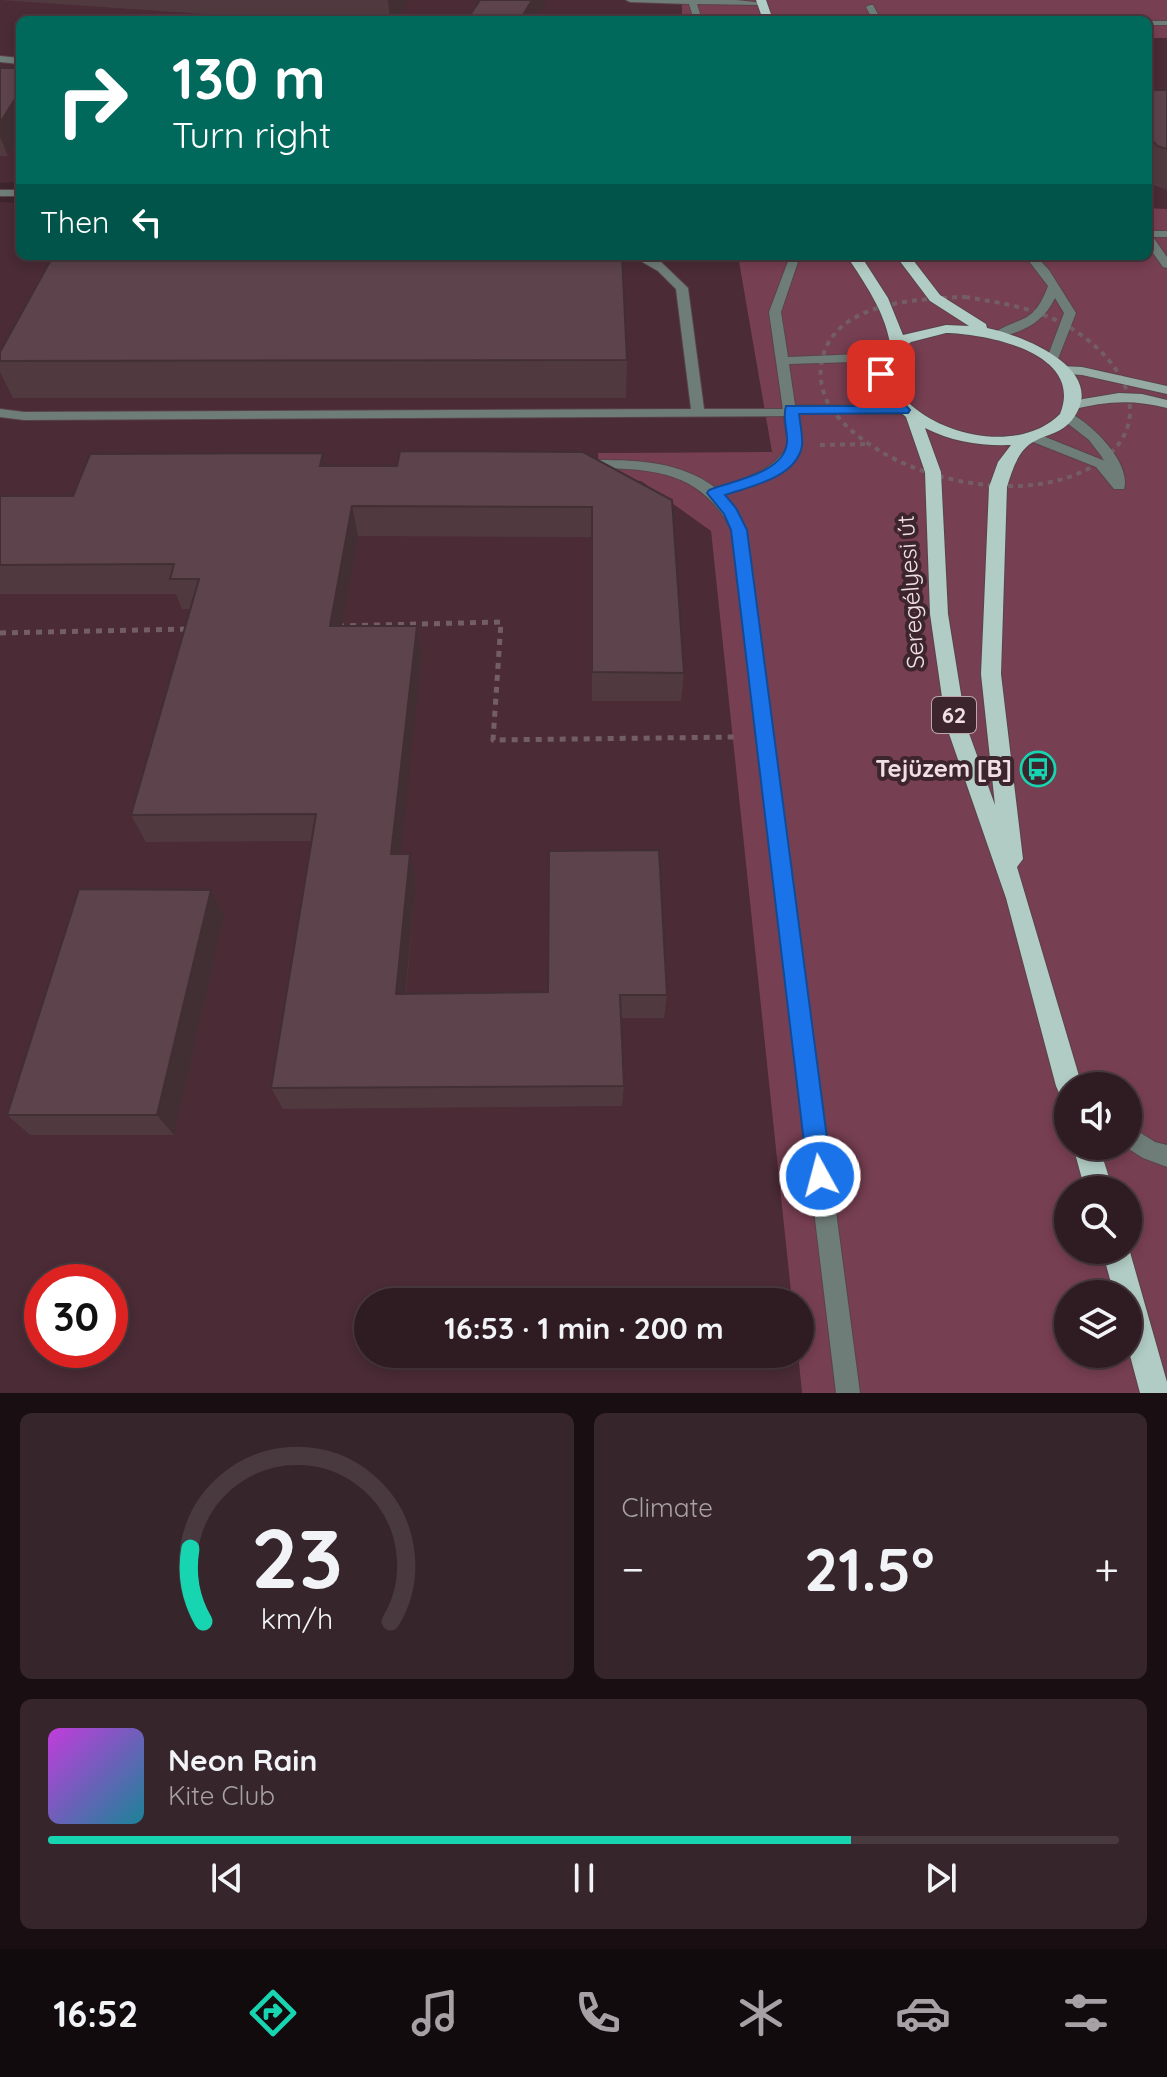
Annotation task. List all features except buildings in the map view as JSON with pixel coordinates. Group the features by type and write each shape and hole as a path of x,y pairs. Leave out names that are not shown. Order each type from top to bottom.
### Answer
{"main road":[{"path":"857,260 886,307 895,326 898,344"},
{"path":"906,260 935,298 994,333 1027,345 1056,366 1072,391 1069,411 1111,396 1135,396 1167,404"},
{"path":"886,357 898,344 932,331 960,329 994,333"},
{"name":"Seregélyesi út","path":"886,357 882,365 883,383 908,414 933,472 939,614 956,725 1017,898 1065,1072"},
{"path":"1056,366 1167,390"},
{"name":"Seregélyesi út","path":"908,414 958,437 993,441 1030,438 1053,428 1069,411"},
{"name":"Seregélyesi út","path":"1017,898 991,674 998,487 1006,462 1030,438"},
{"path":"1120,1264 1155,1393"}],"street":[{"path":"630,0 761,2"},
{"path":"693,3 697,16"},
{"path":"870,7 875,16"},
{"path":"1152,242 1167,265"},
{"path":"650,260 670,273 682,288 698,414"},
{"path":"715,493 771,473 788,461 795,445 775,312 794,260"},
{"path":"1033,260 1070,313 1056,366"},
{"path":"994,333 1041,314 1054,286"},
{"path":"783,361 886,357"},
{"path":"0,413 24,416 698,414 832,409 908,414"},
{"path":"1069,411 1107,461"},
{"path":"1030,438 1107,461"},
{"path":"598,464 642,464 673,470 715,493 731,512 739,530 848,1393"},
{"path":"1142,1146 1167,1156"}],"path":[{"path":"965,297 1003,303 1041,314 1066,325 1101,349 1128,380 1135,396 1133,428 1125,443 1107,461 1062,479 1017,487 998,487 933,472 897,459 869,444 832,409 820,384 819,361 827,341 843,324 866,311 935,298 965,297"},
{"path":"795,445 869,444"},
{"path":"329,626 501,622 493,740 733,737"},
{"path":"0,633 203,629"}],"shaded area":[{"path":"0,0 682,0 682,14 694,16 16,16 16,69 0,68"},
{"path":"682,0 1167,0 1167,38 1152,38 1152,16 682,14"},
{"path":"1152,38 1167,38 1167,209 1152,208"},
{"path":"16,90 16,182 0,183 0,91"},
{"path":"0,202 16,203 16,260 739,260 773,452 598,453 600,482 641,481 711,530 791,1288 354,1288 354,1368 799,1368 802,1393 0,1393"},
{"path":"1152,208 1167,209 1167,1393 802,1393 799,1368 814,1368 814,1288 791,1288 711,531 641,481 599,482 598,453 772,452 739,260 1152,260"}],"place":[{"name":"Tejüzem [B]","path":"1038,769"}],"route":[{"path":"820,1176 739,530 731,512 715,493 771,473 788,461 795,445 791,409 902,410 887,392 881,374"}]}
